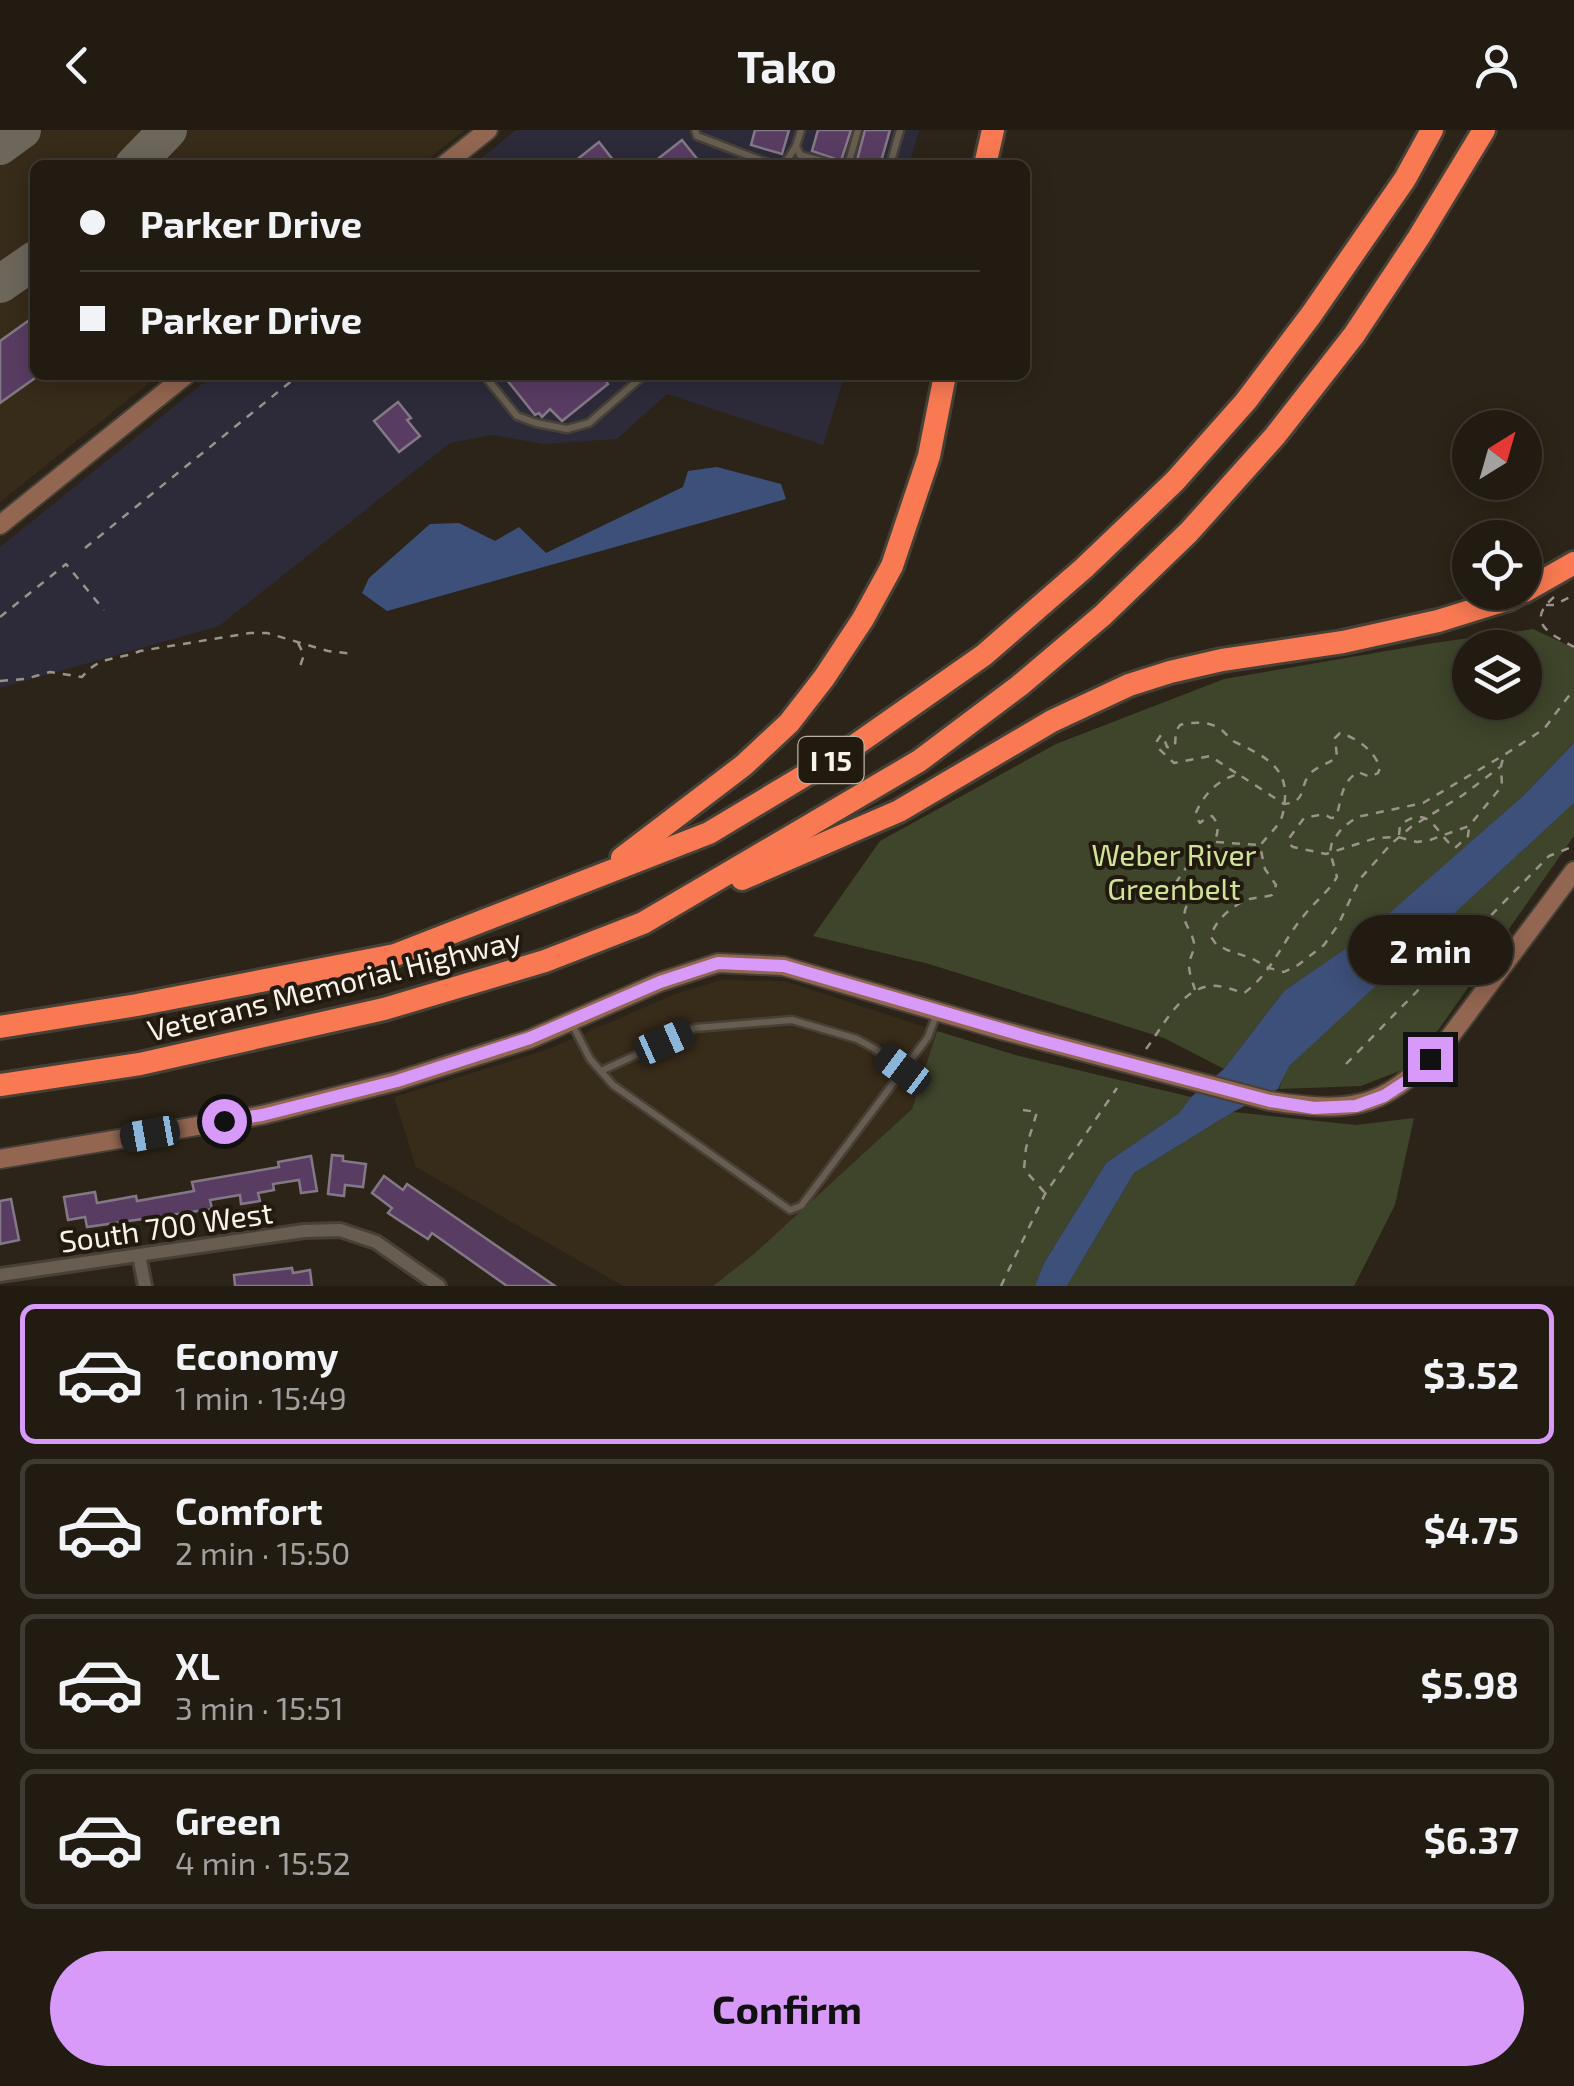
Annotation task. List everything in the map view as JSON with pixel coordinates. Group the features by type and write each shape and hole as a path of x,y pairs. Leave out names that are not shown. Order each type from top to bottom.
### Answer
{"highway":[{"path":"986,160 993,130"},
{"name":"Veterans Memorial Highway","path":"0,1027 396,955 709,833 854,746 984,654 1084,568 1174,481 1246,401 1311,316 1405,179 1432,130"},
{"name":"Veterans Memorial Highway","path":"0,1085 140,1064 384,1009 546,961 642,923 919,760 1019,686 1103,615 1189,532 1286,422 1354,335 1484,130"},
{"path":"598,876 744,765 788,723 824,678 892,566 930,456 943,380"},
{"path":"1542,581 1574,563"},
{"path":"642,923 899,810 1052,720 1130,685 1222,660 1343,642 1474,610"}],"street":[{"path":"450,160 488,130"},
{"path":"0,526 180,380"},
{"path":"0,1160 262,1115 397,1081 530,1038 660,982 718,963 784,966 938,1012 1270,1101 1314,1108 1356,1106 1384,1096 1410,1079 1449,1038 1574,870"},
{"name":"South 700 West","path":"0,1275 304,1231 340,1230 376,1242 438,1286"},
{"path":"139,1255 144,1286"}],"lane":[{"path":"695,130 698,136 760,160"},
{"path":"787,160 801,130"},
{"path":"849,160 858,130"},
{"path":"891,160 900,130"},
{"path":"796,146 800,155 818,160"},
{"path":"488,380 517,416 567,428 588,423 638,380"},
{"path":"570,1021 590,1059 613,1084 790,1210 800,1206 903,1070 928,1036 938,1012"},
{"path":"600,1071 695,1028 792,1020 857,1039 903,1070"}],"path":[{"path":"85,548 293,380"},
{"path":"0,617 66,564 104,610"},
{"path":"1563,590 1544,605 1540,620 1544,629 1574,647"},
{"path":"1544,605 1554,605 1574,594"},
{"path":"0,681 50,672 82,677 94,664 120,656 250,633 282,636 328,651 354,654"},
{"path":"297,642 304,655 298,669"},
{"path":"1146,1049 1194,990 1209,986 1244,993 1258,983 1304,914 1328,892 1336,877 1330,852 1332,842 1342,828 1357,817 1423,803 1504,755 1544,729 1574,690"},
{"path":"1260,846 1283,817 1284,804 1286,785 1275,766 1249,747 1237,744 1221,729 1194,722 1180,724 1172,748 1167,747 1161,735 1157,747 1174,763 1210,756 1284,804 1298,800 1311,772 1337,757 1335,738 1340,733 1366,747 1377,759 1378,774 1353,775 1340,794 1336,817 1324,814 1304,818 1289,844 1308,852 1330,852 1376,838 1398,837 1417,842 1469,826 1502,786 1504,755"},
{"path":"1260,846 1265,869 1276,885 1272,894 1249,898 1221,918 1210,937 1216,944 1284,972 1324,945 1360,880 1398,837 1502,766"},
{"path":"1215,842 1218,822 1212,816 1200,823 1194,814 1216,785 1238,774"},
{"path":"1398,837 1400,825 1418,816 1427,818 1455,848 1468,836 1469,826"},
{"path":"1194,990 1189,966 1195,949 1193,936 1184,923 1182,914 1187,905 1178,881 1199,849 1215,842 1260,846"},
{"path":"1346,1064 1548,856 1574,846"},
{"path":"1001,1286 1045,1194 1117,1088"},
{"path":"1023,1110 1036,1112 1024,1169 1045,1194"}],"shaded area":[{"path":"0,130 465,130 427,160 30,160 30,380 153,380 0,502"},
{"path":"516,130 919,130 910,160 479,160"},
{"path":"207,380 843,380 823,445 667,394 617,439 544,444 492,435 450,443 219,626 0,688 0,547"},
{"path":"721,980 785,981 937,1031 912,1109 754,1259 717,1286 623,1286 416,1167 394,1097 546,1050 675,994"}],"green space":[{"name":"Weber River Greenbelt","path":"1542,633 1574,648 1574,743 1523,796 1360,940 1284,991 1224,1069 1164,1038 929,964 813,936 880,841 1056,744 1224,679 1452,640 1452,720 1542,720"},
{"path":"1574,803 1574,836 1439,1029 1402,1070 1361,1086 1279,1089 1288,1066"},
{"path":"937,1031 1019,1056 1191,1097 1179,1113 1106,1163 1044,1263 1035,1286 713,1286 754,1254 912,1109"},
{"path":"1233,1112 1356,1125 1414,1118 1395,1205 1354,1286 1067,1286 1134,1173"}],"water":[{"path":"717,467 781,484 786,499 387,611 362,593 369,578 430,524 459,523 495,541 519,527 546,553 683,487 688,471"},
{"path":"1574,743 1574,803 1289,1066 1278,1089 1134,1173 1067,1286 1035,1286 1044,1263 1106,1163 1179,1113 1191,1097 1224,1069 1284,991 1360,939 1523,796"}],"building":[{"path":"755,130 789,130 782,154 751,145"},
{"path":"818,130 851,130 841,160 812,151"},
{"path":"865,130 890,130 881,160 857,160"},
{"path":"682,140 698,160 656,160"},
{"path":"599,142 613,160 576,160"},
{"path":"30,320 32,380 0,403 0,341"},
{"path":"507,380 605,380 608,384 562,421 550,409 542,417 539,413 535,415"},
{"path":"398,402 420,436 399,452 374,421"},
{"path":"332,1155 366,1164 363,1187 345,1185 344,1196 328,1194"},
{"path":"311,1156 317,1191 301,1193 299,1180 273,1184 274,1190 258,1193 260,1201 241,1204 240,1195 210,1200 212,1209 87,1227 85,1217 68,1220 64,1197 95,1192 97,1203 136,1196 137,1201 194,1191 192,1182 279,1167 278,1162"},
{"path":"384,1176 403,1190 407,1184 555,1286 507,1286 432,1233 428,1239 400,1221 388,1213 392,1208 372,1193"},
{"path":"11,1199 19,1240 0,1244 0,1201"},
{"path":"292,1268 293,1273 310,1270 312,1286 235,1286 234,1275"}],"taxiway":[{"path":"0,146 22,130"},
{"path":"139,160 168,130"},
{"path":"0,284 30,263"}],"route":[{"path":"224,1121 397,1081 530,1038 660,982 718,963 784,966 1035,1039 1270,1101 1314,1108 1356,1106 1384,1096 1410,1079 1430,1059"}]}
